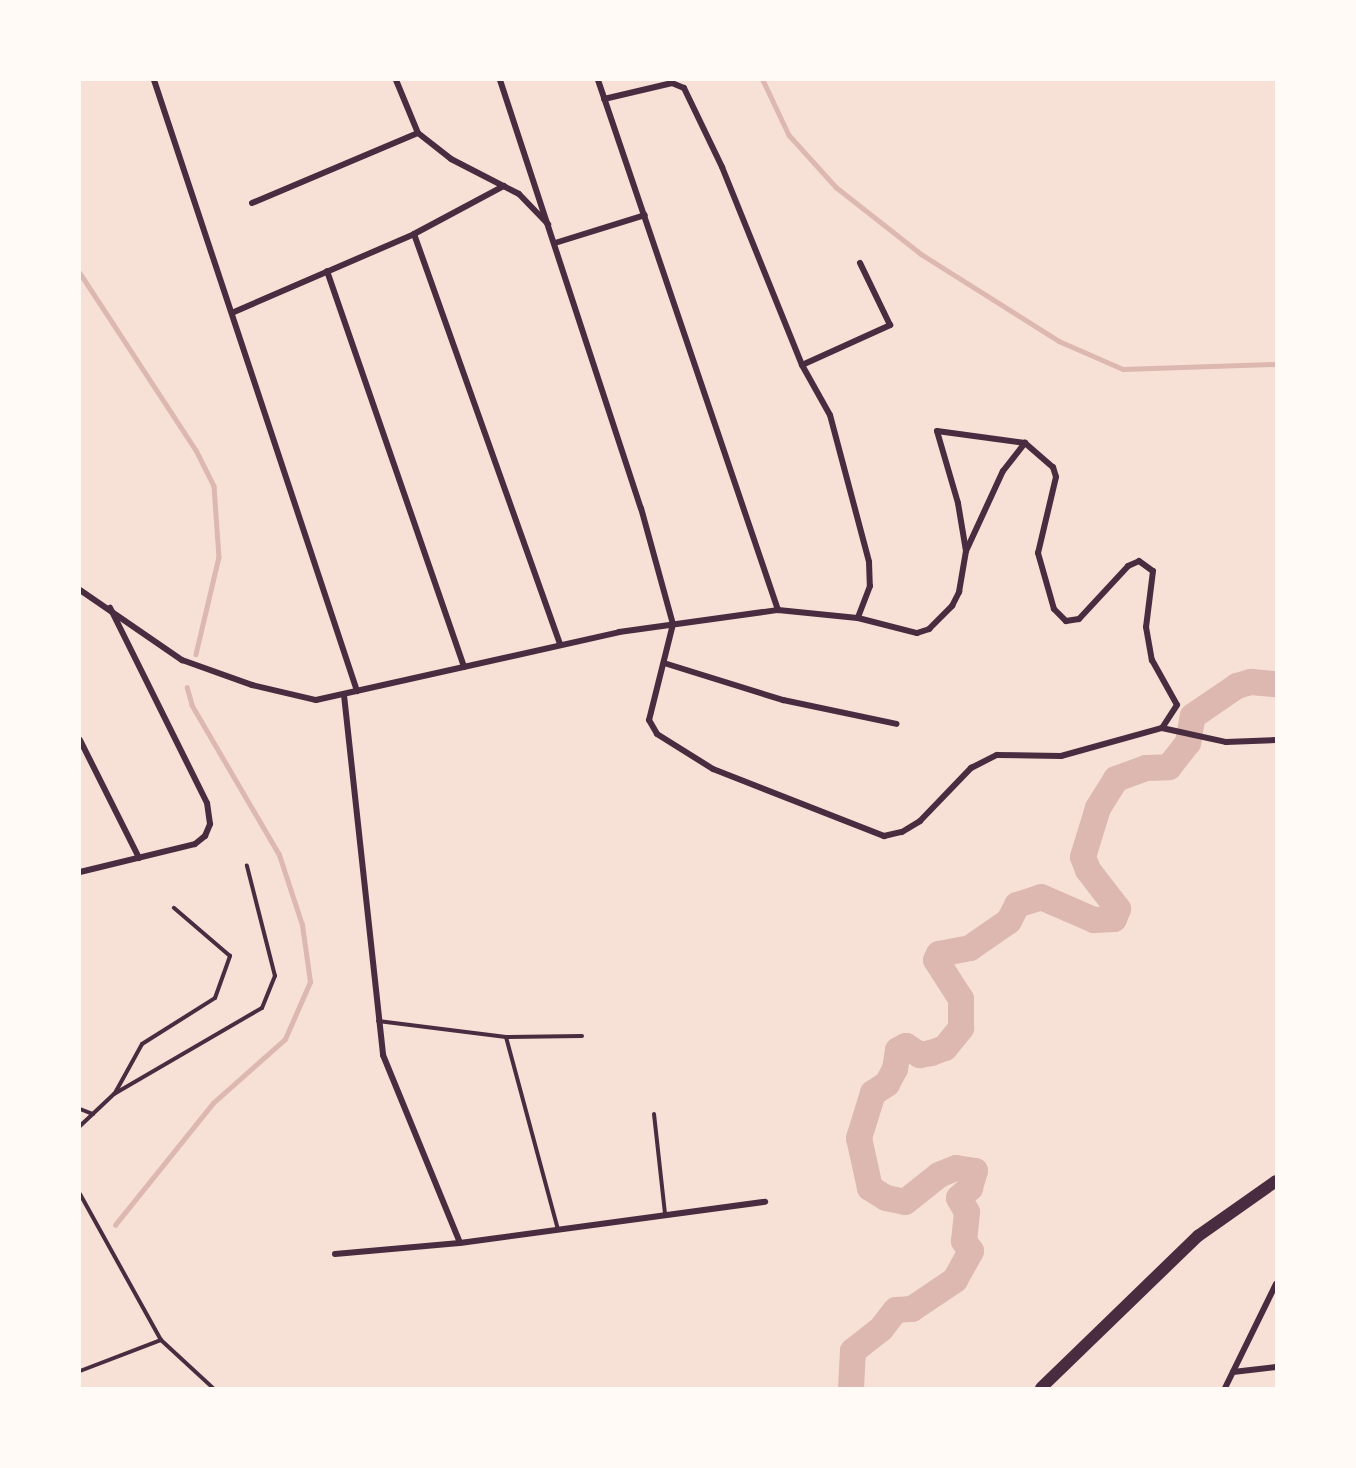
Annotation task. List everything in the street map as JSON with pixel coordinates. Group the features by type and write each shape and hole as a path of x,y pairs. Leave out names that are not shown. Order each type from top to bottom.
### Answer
{"main road":[{"path":"1041,1389 1198,1236 1276,1181"}],"street":[{"path":"154,80 234,312 357,691"},
{"path":"396,80 418,133 451,159 504,186 530,204 551,226"},
{"path":"500,80 551,226 642,508 673,624 649,720 657,734 713,769 884,836 902,832 920,821 984,760 997,755 1061,756 1162,728 1226,742 1276,740"},
{"path":"598,80 778,610"},
{"path":"604,99 680,84 722,167 802,365 830,415 869,562 870,586 858,618"},
{"path":"252,203 418,133"},
{"path":"234,312 414,234 504,186"},
{"path":"555,243 645,215"},
{"path":"414,234 560,644"},
{"path":"802,365 890,325 860,263"},
{"path":"327,271 464,667"},
{"path":"966,551 958,504 937,443 937,431 1025,443 1053,467 1056,477 1038,553 1054,609 1066,621 1078,619 1128,566 1139,561 1153,571 1146,627 1152,660 1177,705 1162,728"},
{"path":"80,590 110,607 182,660 252,685 316,700 560,644 673,624 778,610 858,618 903,632 917,633 929,628 952,606 959,592 966,551 1003,471 1025,443"},
{"path":"80,872 195,844 205,836 210,824 207,803 110,607"},
{"path":"664,663 783,700 897,724"},
{"path":"344,694 377,1021 383,1055 460,1243"},
{"path":"80,740 139,858"},
{"path":"335,1254 460,1243 765,1202"},
{"path":"1226,1389 1276,1284"},
{"path":"1233,1372 1276,1367"}],"lane":[{"path":"80,1126 114,1094 262,1008 275,976 247,866"},
{"path":"114,1094 142,1044 215,998 230,956 174,908"},
{"path":"377,1021 506,1037 582,1036"},
{"path":"506,1037 558,1230"},
{"path":"80,1109 93,1114"},
{"path":"654,1114 665,1214"},
{"path":"80,1194 161,1340 213,1389"},
{"path":"80,1371 161,1340"}],"waterway":[{"path":"763,80 789,135 836,187 921,254 1059,341 1123,369 1276,364"},
{"path":"80,273 196,450 214,486 219,557 196,654"},
{"path":"851,1388 853,1351 881,1329 896,1310 912,1309 955,1280 971,1251 964,1241 967,1212 959,1198 970,1188 975,1171 956,1168 939,1175 905,1202 886,1198 870,1188 859,1138 873,1093 887,1084 895,1069 898,1050 906,1046 920,1055 931,1053 945,1048 961,1028 961,999 936,960 939,954 970,948 1009,921 1017,905 1041,897 1094,920 1114,919 1118,909 1088,870 1083,857 1098,808 1116,779 1146,768 1169,767 1188,743 1193,716 1237,686 1251,682 1276,684"},
{"path":"115,1225 213,1103 285,1039 310,982 302,925 279,855 192,706 187,688"}]}
